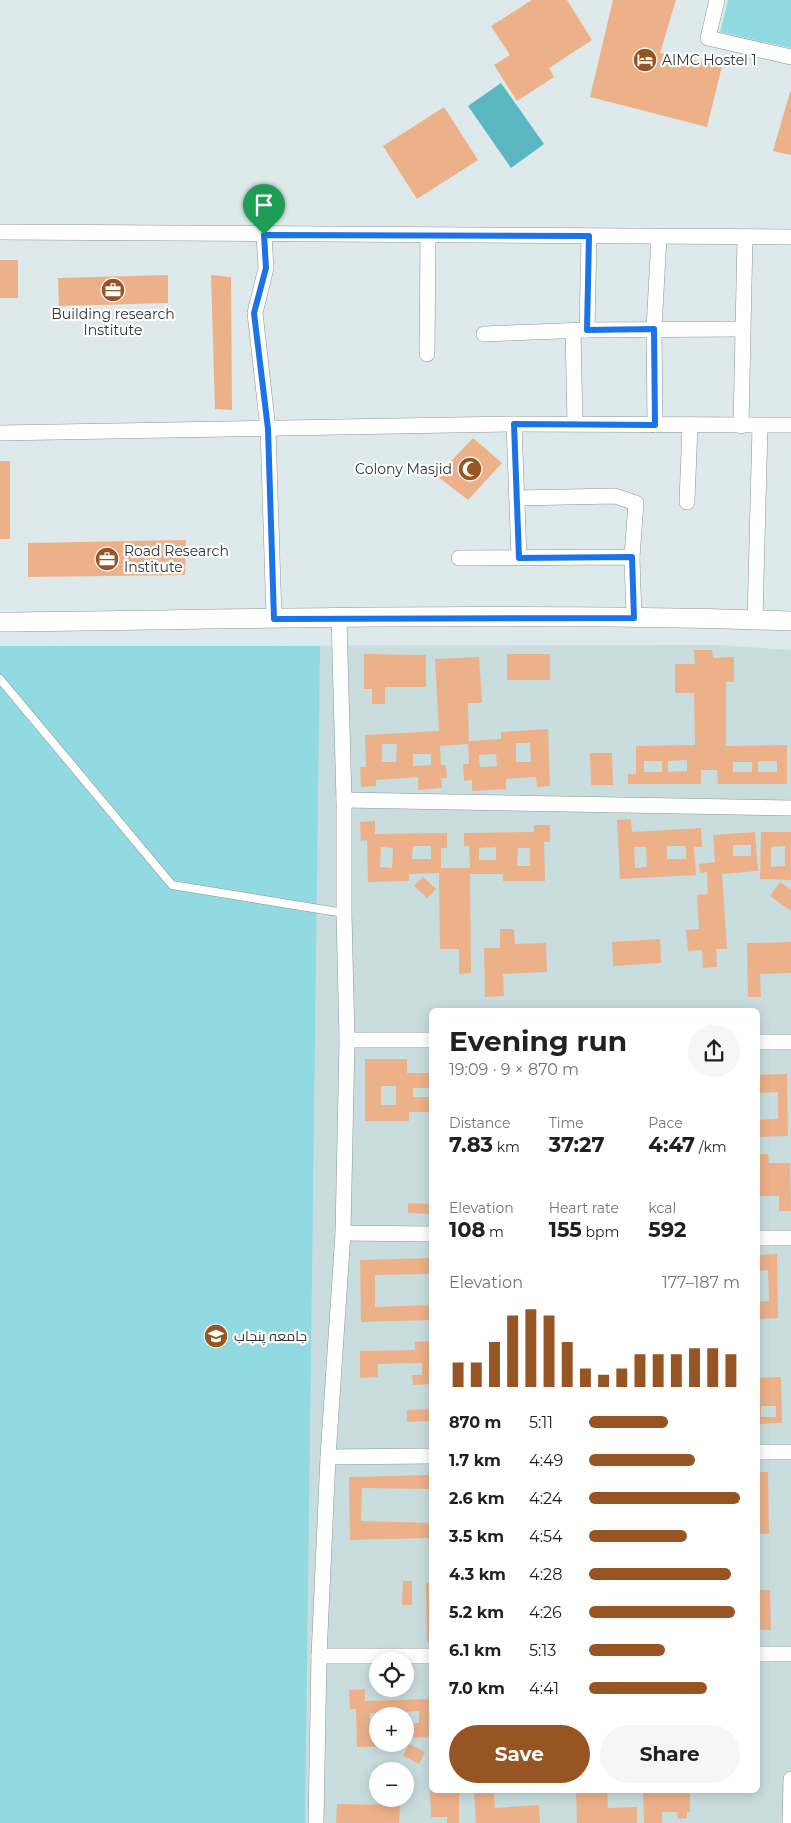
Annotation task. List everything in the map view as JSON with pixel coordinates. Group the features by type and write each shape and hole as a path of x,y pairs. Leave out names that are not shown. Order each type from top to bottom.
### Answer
{"street":[{"path":"717,0 708,38 791,57"},
{"path":"0,232 791,238"},
{"path":"264,235 266,268 254,313 268,429 274,619"},
{"path":"427,354 428,236"},
{"path":"575,424 580,330 589,236"},
{"path":"655,425 654,329 658,237"},
{"path":"741,426 745,237"},
{"path":"484,334 580,330 743,329"},
{"path":"514,424 519,558"},
{"path":"0,433 514,424 791,425"},
{"path":"688,502 690,425"},
{"path":"755,620 760,426"},
{"path":"517,498 615,496 636,503 632,557 634,618"},
{"path":"459,558 632,557"},
{"path":"0,622 339,618 634,618 791,621"},
{"path":"316,1823 319,1656 328,1457 343,1233 348,1040 339,618"},
{"path":"344,800 791,808"},
{"path":"348,1040 429,1040"},
{"path":"760,1042 791,1042"},
{"path":"343,1233 429,1234"},
{"path":"760,1238 791,1238"},
{"path":"760,1452 791,1452"},
{"path":"328,1457 429,1456"},
{"path":"760,1654 791,1654"},
{"path":"319,1656 429,1656"},
{"path":"790,1823 791,1778"}],"lane":[{"path":"0,679 172,885 344,913"}],"shaded area":[{"path":"728,0 791,0 791,48 720,32"},
{"path":"501,83 544,144 511,168 468,106"},
{"name":"جامعہ پنجاب","path":"717,645 791,650 791,1823 0,1823 0,646"},
{"path":"0,646 320,646 305,1823 0,1823"}],"building":[{"path":"532,0 567,0 592,40 549,68 554,77 517,101 494,65 510,55 491,26"},
{"name":"AIMC Hostel 1","path":"613,0 676,0 660,53 722,66 707,127 590,97"},
{"path":"791,92 791,155 773,151"},
{"path":"444,107 478,160 417,199 383,146"},
{"path":"0,260 18,260 18,298 0,298"},
{"name":"Building research Institute","path":"168,275 168,303 59,306 58,278"},
{"name":"Building research Institute","path":"211,275 231,277 232,410 215,409"},
{"name":"Colony Masjid","path":"473,438 502,463 468,500 437,476"},
{"path":"0,461 10,461 10,539 0,539"},
{"name":"Road Research Institute","path":"186,540 185,575 28,577 28,543"},
{"path":"694,650 712,650 713,658 734,657 734,682 726,682 726,746 787,745 787,784 718,784 717,770 701,770 701,784 628,784 628,774 636,774 636,746 695,745 694,693 675,693 675,664 695,664","holes":["687,760 687,771 668,772 668,761","644,761 662,761 662,772 644,772","758,761 777,761 777,772 758,772","733,762 752,762 752,772 733,772"]},
{"path":"364,654 426,655 426,687 385,687 385,704 372,704 372,689 364,689"},
{"path":"507,654 550,654 550,680 507,680"},
{"path":"479,657 482,703 468,703 469,741 501,739 501,732 548,729 550,786 537,787 536,777 506,779 506,789 472,791 472,780 464,781 463,764 469,764 468,744 440,746 441,765 446,765 447,778 441,778 442,788 418,790 418,777 376,780 376,786 361,787 360,767 366,767 365,735 439,731 435,659","holes":["516,743 530,743 531,762 516,762","382,744 397,744 396,762 382,762","413,754 431,754 431,765 413,766","496,754 497,766 480,767 479,755"]},
{"path":"590,753 612,753 613,785 591,785"},
{"path":"631,819 632,832 701,828 702,847 694,847 696,875 620,879 617,820","holes":["667,846 686,846 686,859 667,859","634,847 646,847 647,867 635,868"]},
{"path":"375,821 375,834 447,833 447,848 441,848 441,868 470,868 469,846 464,846 464,833 534,832 534,825 550,825 550,842 544,842 545,881 503,881 503,874 470,874 471,973 459,974 459,949 440,949 439,873 409,874 409,881 368,882 367,840 361,841 360,822","holes":["413,846 431,846 431,859 412,859","381,847 393,848 392,868 380,867","496,847 496,860 479,860 479,848","518,848 530,848 530,866 517,866"]},
{"path":"755,832 758,871 722,874 727,949 716,949 717,967 703,968 702,950 688,951 686,930 699,929 697,895 708,894 707,872 700,873 699,864 715,862 713,835","holes":["733,845 751,845 751,856 733,856"]},
{"path":"761,832 791,832 791,880 760,879","holes":["785,846 785,866 771,867 771,847"]},
{"path":"423,877 436,889 427,898 414,886"},
{"path":"780,882 791,890 791,911 770,896"},
{"path":"500,929 514,929 515,944 546,943 547,972 503,974 504,996 485,997 484,948 500,948"},
{"path":"660,939 661,963 613,966 612,942"},
{"path":"791,942 791,973 760,974 761,997 748,997 747,943"},
{"path":"365,1059 407,1059 407,1073 429,1073 429,1088 413,1088 413,1097 429,1097 429,1112 409,1112 409,1121 365,1121","holes":["381,1086 396,1086 396,1105 381,1105"]},
{"path":"787,1074 788,1136 760,1137 760,1120 778,1119 778,1092 760,1093 760,1075"},
{"path":"760,1154 768,1154 769,1163 790,1163 791,1211 779,1211 779,1196 760,1196"},
{"path":"408,1203 429,1204 429,1214 408,1213"},
{"path":"777,1254 778,1318 760,1319 760,1302 769,1301 768,1270 760,1271 760,1255"},
{"path":"429,1258 429,1274 375,1275 375,1307 429,1305 429,1320 361,1322 360,1260"},
{"path":"429,1341 429,1384 413,1385 412,1375 422,1375 422,1363 378,1364 378,1377 360,1378 360,1351 415,1350 415,1342"},
{"path":"781,1377 782,1423 760,1424 760,1378","holes":["761,1406 776,1406 776,1417 761,1417"]},
{"path":"429,1409 429,1421 407,1422 407,1410"},
{"path":"760,1472 768,1472 769,1534 760,1534"},
{"path":"429,1475 429,1489 362,1488 361,1521 429,1523 429,1538 350,1540 349,1477"},
{"path":"403,1581 412,1581 412,1605 402,1605"},
{"path":"426,1583 429,1583 429,1642 427,1642"},
{"path":"760,1590 770,1590 771,1630 760,1630"},
{"path":"365,1689 365,1701 429,1699 429,1737 414,1738 414,1723 419,1723 419,1711 414,1711 414,1707 369,1707 369,1747 357,1747 356,1709 350,1709 349,1690"},
{"path":"414,1746 425,1752 419,1764 403,1756 405,1752 414,1752"},
{"path":"430,1793 459,1793 459,1823 447,1823 447,1817 431,1817"},
{"path":"474,1793 494,1793 495,1808 539,1805 540,1823 476,1823"},
{"path":"576,1793 607,1793 608,1808 637,1807 637,1823 577,1823"},
{"path":"643,1793 690,1793 690,1812 687,1812 687,1818 678,1819 677,1812 662,1812 662,1823 644,1823"},
{"path":"337,1804 400,1807 399,1823 336,1823"}],"place":[{"name":"AIMC Hostel 1","path":"645,60"},
{"name":"Building research Institute","path":"113,290"},
{"name":"Colony Masjid","path":"470,469"},
{"name":"Road Research Institute","path":"107,559"},
{"name":"جامعہ پنجاب","path":"216,1336"}],"route":[{"path":"264,235 589,236 587,330 654,329 655,425 514,424 519,558 632,557 634,618 274,619 268,429 254,313 266,268 264,235"}]}
